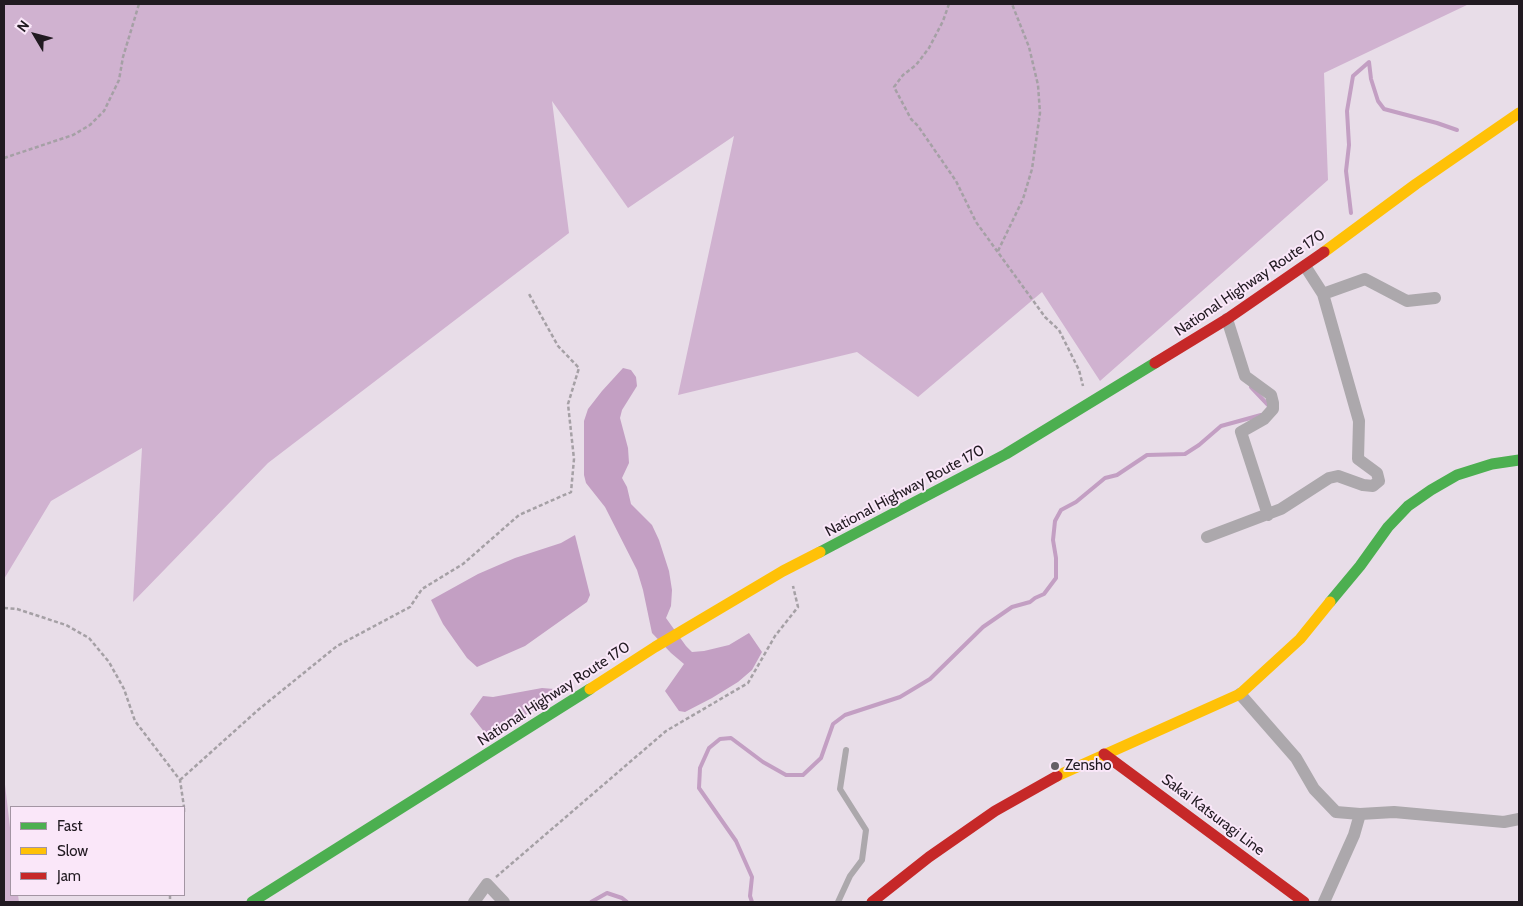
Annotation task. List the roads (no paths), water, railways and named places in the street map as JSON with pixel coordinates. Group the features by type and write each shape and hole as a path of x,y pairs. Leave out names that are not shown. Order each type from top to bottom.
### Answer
{"main road":[{"name":"National Highway Route 170","path":"252,902 655,647 789,568 1006,454 1228,320 1416,184 1519,113"},
{"path":"872,902 929,857 996,811 1057,776 1240,694 1300,639 1360,566 1388,527 1408,506 1457,475 1492,464 1519,460"},
{"name":"Sakai Katsuragi Line","path":"1104,754 1304,902"},
{"name":"National Highway Route 170","path":"261,902 293,877"}],"street":[{"path":"1207,537 1281,509 1329,478 1338,476 1363,485 1373,486 1380,481 1378,473 1358,459 1359,420 1323,294 1305,266"},
{"path":"1323,294 1365,279 1407,301 1435,298"},
{"path":"1228,320 1245,376 1271,395 1274,403 1273,409 1264,419 1241,432 1268,514"},
{"path":"1240,694 1296,758 1314,789 1336,812 1360,814 1394,812 1504,822 1515,820 1519,810"},
{"path":"1324,902 1354,835 1360,814"},
{"path":"474,902 487,884 504,902"}],"lane":[{"path":"838,902 850,876 862,860 866,830 840,789 846,750"}],"waterway":[{"path":"1351,213 1346,171 1349,145 1347,111 1353,76 1369,62 1371,79 1378,101 1384,109 1457,130"},
{"path":"1251,387 1269,406"},
{"path":"752,902 750,896 752,877 736,841 699,788 700,768 709,748 720,739 731,738 763,762 786,775 803,775 821,758 833,724 845,715 900,697 930,679 983,627 1012,607 1030,602 1044,594 1056,578 1056,558 1053,540 1055,521 1061,510 1076,502 1105,478 1117,475 1147,455 1185,454 1221,426 1261,415"},
{"path":"591,902 607,893 622,898 627,902"}],"place":[{"name":"Zensho","path":"1055,766"}]}
